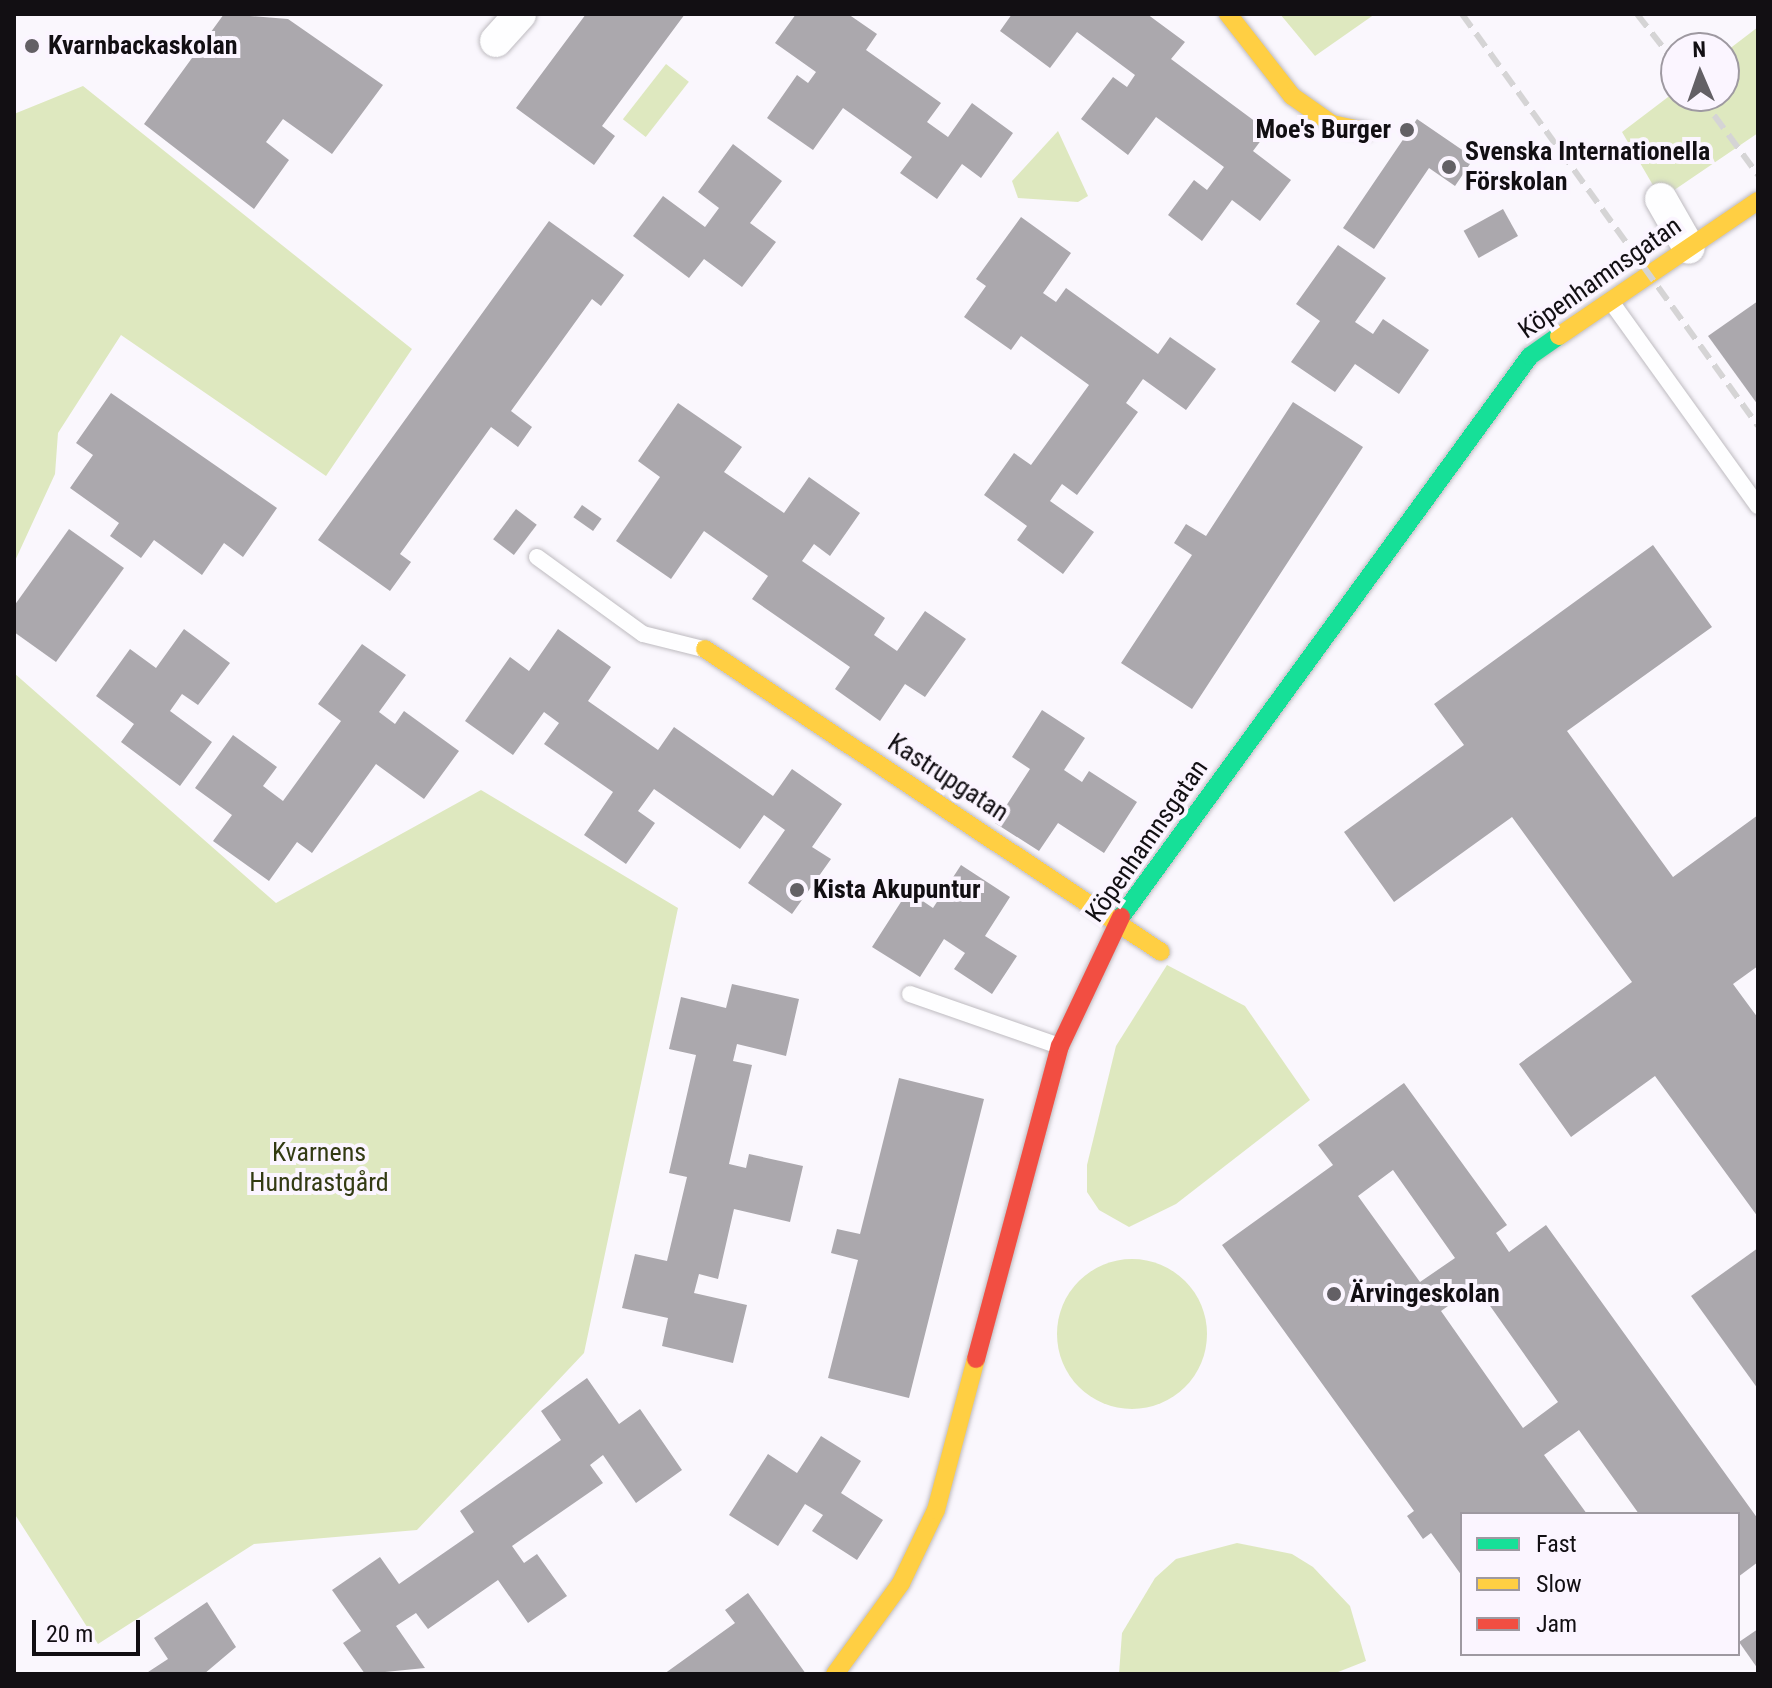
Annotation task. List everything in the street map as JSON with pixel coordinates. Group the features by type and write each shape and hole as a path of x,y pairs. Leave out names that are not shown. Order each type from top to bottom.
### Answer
{"street":[{"path":"496,41 520,14"},
{"path":"1228,14 1292,96 1332,124 1366,131"},
{"path":"1661,199 1689,248"},
{"name":"Köpenhamnsgatan","path":"835,1674 901,1583 936,1510 1060,1046 1118,921 1530,356 1758,201"},
{"name":"Kastrupgatan","path":"705,649 1161,952"}],"lane":[{"path":"1610,301 1758,506"},
{"path":"537,557 643,634 705,649"},
{"path":"910,994 1060,1046"}],"green space":[{"path":"1280,14 1375,14 1315,56"},
{"path":"1758,27 1758,133 1661,199 1622,132 1660,103 1660,112 1740,112 1740,41"},
{"path":"666,64 689,82 646,137 623,119"},
{"path":"83,86 412,349 326,476 121,335 58,433 55,474 14,563 14,114"},
{"path":"1058,131 1088,196 1078,202 1018,198 1012,181"},
{"name":"Kvarnens Hundrastgård","path":"14,673 276,903 481,790 678,908 584,1353 417,1530 254,1544 98,1644 14,1513"},
{"path":"1167,965 1245,1006 1310,1100 1176,1204 1129,1227 1099,1210 1087,1192 1087,1165 1116,1046"},
{"path":"1132,1259 1161,1264 1185,1281 1202,1305 1207,1334 1202,1363 1185,1387 1161,1404 1132,1409 1103,1404 1079,1387 1062,1363 1057,1334 1062,1305 1079,1281 1103,1264"},
{"path":"1237,1543 1292,1554 1313,1567 1350,1606 1366,1661 1333,1674 1119,1674 1122,1633 1155,1578 1176,1559"}],"building":[{"path":"224,14 288,19 383,85 332,154 283,119 266,142 289,160 254,209 144,124"},
{"path":"586,14 685,14 602,126 615,136 594,165 516,108"},
{"path":"796,14 848,14 877,34 866,50 941,103 927,122 948,137 972,103 1013,133 981,178 962,164 937,199 900,173 912,157 843,108 813,150 767,118 797,75 808,83 816,72 775,43"},
{"path":"1012,14 1147,14 1185,42 1171,59 1268,131 1253,151 1291,180 1260,221 1232,200 1202,241 1168,215 1194,180 1207,190 1224,167 1156,117 1128,155 1081,119 1113,77 1127,87 1135,75 1077,32 1050,68 1000,31"},
{"path":"1417,119 1474,158 1455,186 1429,168 1374,249 1343,228"},
{"path":"733,144 782,181 750,223 776,242 742,287 704,259 689,278 633,236 663,196 705,227 719,208 698,192"},
{"path":"1503,209 1518,236 1479,258 1464,231"},
{"path":"1021,217 1071,253 1043,293 1056,302 1066,288 1158,354 1170,337 1216,369 1186,410 1143,379 1126,403 1138,412 1077,495 1062,484 1050,501 1094,532 1063,574 1017,540 1027,526 984,495 1014,453 1031,465 1089,385 1021,336 1011,350 964,317 986,286 976,279"},
{"path":"549,221 624,275 601,306 592,299 511,411 532,427 518,447 491,427 400,554 411,562 390,591 318,540"},
{"path":"1338,245 1386,278 1355,322 1373,334 1383,319 1429,350 1399,394 1355,364 1335,392 1291,362 1320,321 1296,304"},
{"path":"1758,301 1758,405 1708,336"},
{"path":"111,393 277,508 243,557 224,543 202,575 154,540 141,558 110,536 119,523 70,488 93,455 76,443"},
{"path":"1293,402 1363,447 1192,709 1121,663 1192,555 1174,543 1186,524 1206,536"},
{"path":"678,403 742,447 724,472 784,513 809,477 860,513 830,556 814,544 802,561 885,618 874,635 897,651 925,611 966,639 925,697 905,684 880,721 835,689 850,667 752,599 768,576 704,531 671,579 616,541 660,477 638,461"},
{"path":"582,505 602,519 593,531 573,517"},
{"path":"516,509 537,525 514,555 493,539"},
{"path":"69,529 124,568 56,662 14,632 14,606"},
{"path":"1653,545 1712,627 1567,731 1673,877 1758,815 1758,966 1733,984 1758,1018 1758,1217 1655,1076 1571,1137 1519,1064 1632,982 1512,817 1394,902 1344,832 1464,745 1434,704"},
{"path":"184,629 230,663 198,705 182,694 170,711 212,742 180,786 121,742 134,724 96,696 130,649 156,668"},
{"path":"558,629 611,667 588,701 658,750 674,727 773,796 792,769 842,804 812,847 831,859 792,914 748,883 785,830 764,815 740,849 654,789 638,811 655,823 626,864 584,835 613,792 544,744 559,723 544,712 513,755 465,721 510,657 529,671"},
{"path":"362,644 406,675 379,712 395,724 404,711 459,751 424,799 376,764 312,853 297,842 269,881 213,841 232,815 195,788 233,735 277,767 263,786 283,801 341,721 318,704"},
{"path":"1042,710 1085,738 1064,770 1082,782 1089,771 1137,802 1104,853 1058,823 1039,851 995,823 1030,769 1012,757"},
{"path":"961,865 1010,897 985,936 1017,956 992,994 954,969 965,953 944,939 920,977 872,947 908,891 933,908"},
{"path":"732,984 799,999 786,1056 737,1044 733,1061 752,1065 729,1164 746,1168 749,1154 803,1166 790,1222 734,1209 718,1279 699,1274 694,1293 747,1305 733,1363 662,1346 668,1318 622,1308 635,1254 667,1261 687,1177 669,1173 696,1055 669,1049 681,997 726,1008"},
{"path":"899,1078 984,1099 909,1398 828,1378 858,1260 831,1253 837,1229 860,1234"},
{"path":"1404,1083 1507,1225 1496,1233 1509,1252 1546,1225 1758,1519 1758,1562 1740,1576 1740,1512 1638,1512 1579,1430 1544,1455 1586,1512 1460,1512 1460,1573 1431,1533 1423,1539 1407,1516 1414,1511 1222,1245 1333,1165 1318,1145","holes":["1393,1170 1455,1258 1420,1282 1358,1196","1476,1286 1558,1402 1523,1428 1441,1311"]},
{"path":"1758,1248 1758,1389 1691,1296"},
{"path":"587,1378 619,1424 640,1409 682,1470 636,1503 603,1455 590,1465 603,1483 512,1546 524,1563 537,1554 567,1596 528,1623 498,1580 428,1629 416,1613 396,1626 425,1668 365,1674 343,1643 361,1631 332,1590 380,1557 399,1584 474,1532 460,1511 561,1440 541,1411"},
{"path":"821,1436 861,1461 841,1493 883,1520 857,1560 812,1531 823,1515 805,1504 778,1546 729,1515 768,1454 797,1473"},
{"path":"748,1593 806,1674 664,1674 735,1623 725,1610"},
{"path":"207,1602 236,1647 204,1674 145,1674 168,1659 154,1638"},
{"path":"1758,1629 1758,1669 1740,1643"}],"railway":[{"path":"1462,14 1758,426"},
{"path":"1637,14 1660,43"},
{"path":"1712,112 1758,175"}],"traffic: fast":[{"path":"1121,917 1530,356 1559,336"}],"traffic: slow":[{"path":"1228,14 1292,96 1332,124 1366,131"},
{"path":"1559,336 1758,201"},
{"path":"705,649 1161,952"},
{"path":"835,1674 901,1583 936,1510 976,1359"}],"traffic: jam":[{"path":"976,1359 1060,1046 1121,917"}],"place":[{"name":"Kvarnbackaskolan","path":"32,46"},
{"name":"Moe's Burger","path":"1407,130"},
{"name":"Svenska Internationella Förskolan","path":"1449,167"},
{"name":"Kista Akupuntur","path":"797,890"},
{"name":"Ärvingeskolan","path":"1334,1294"}]}
